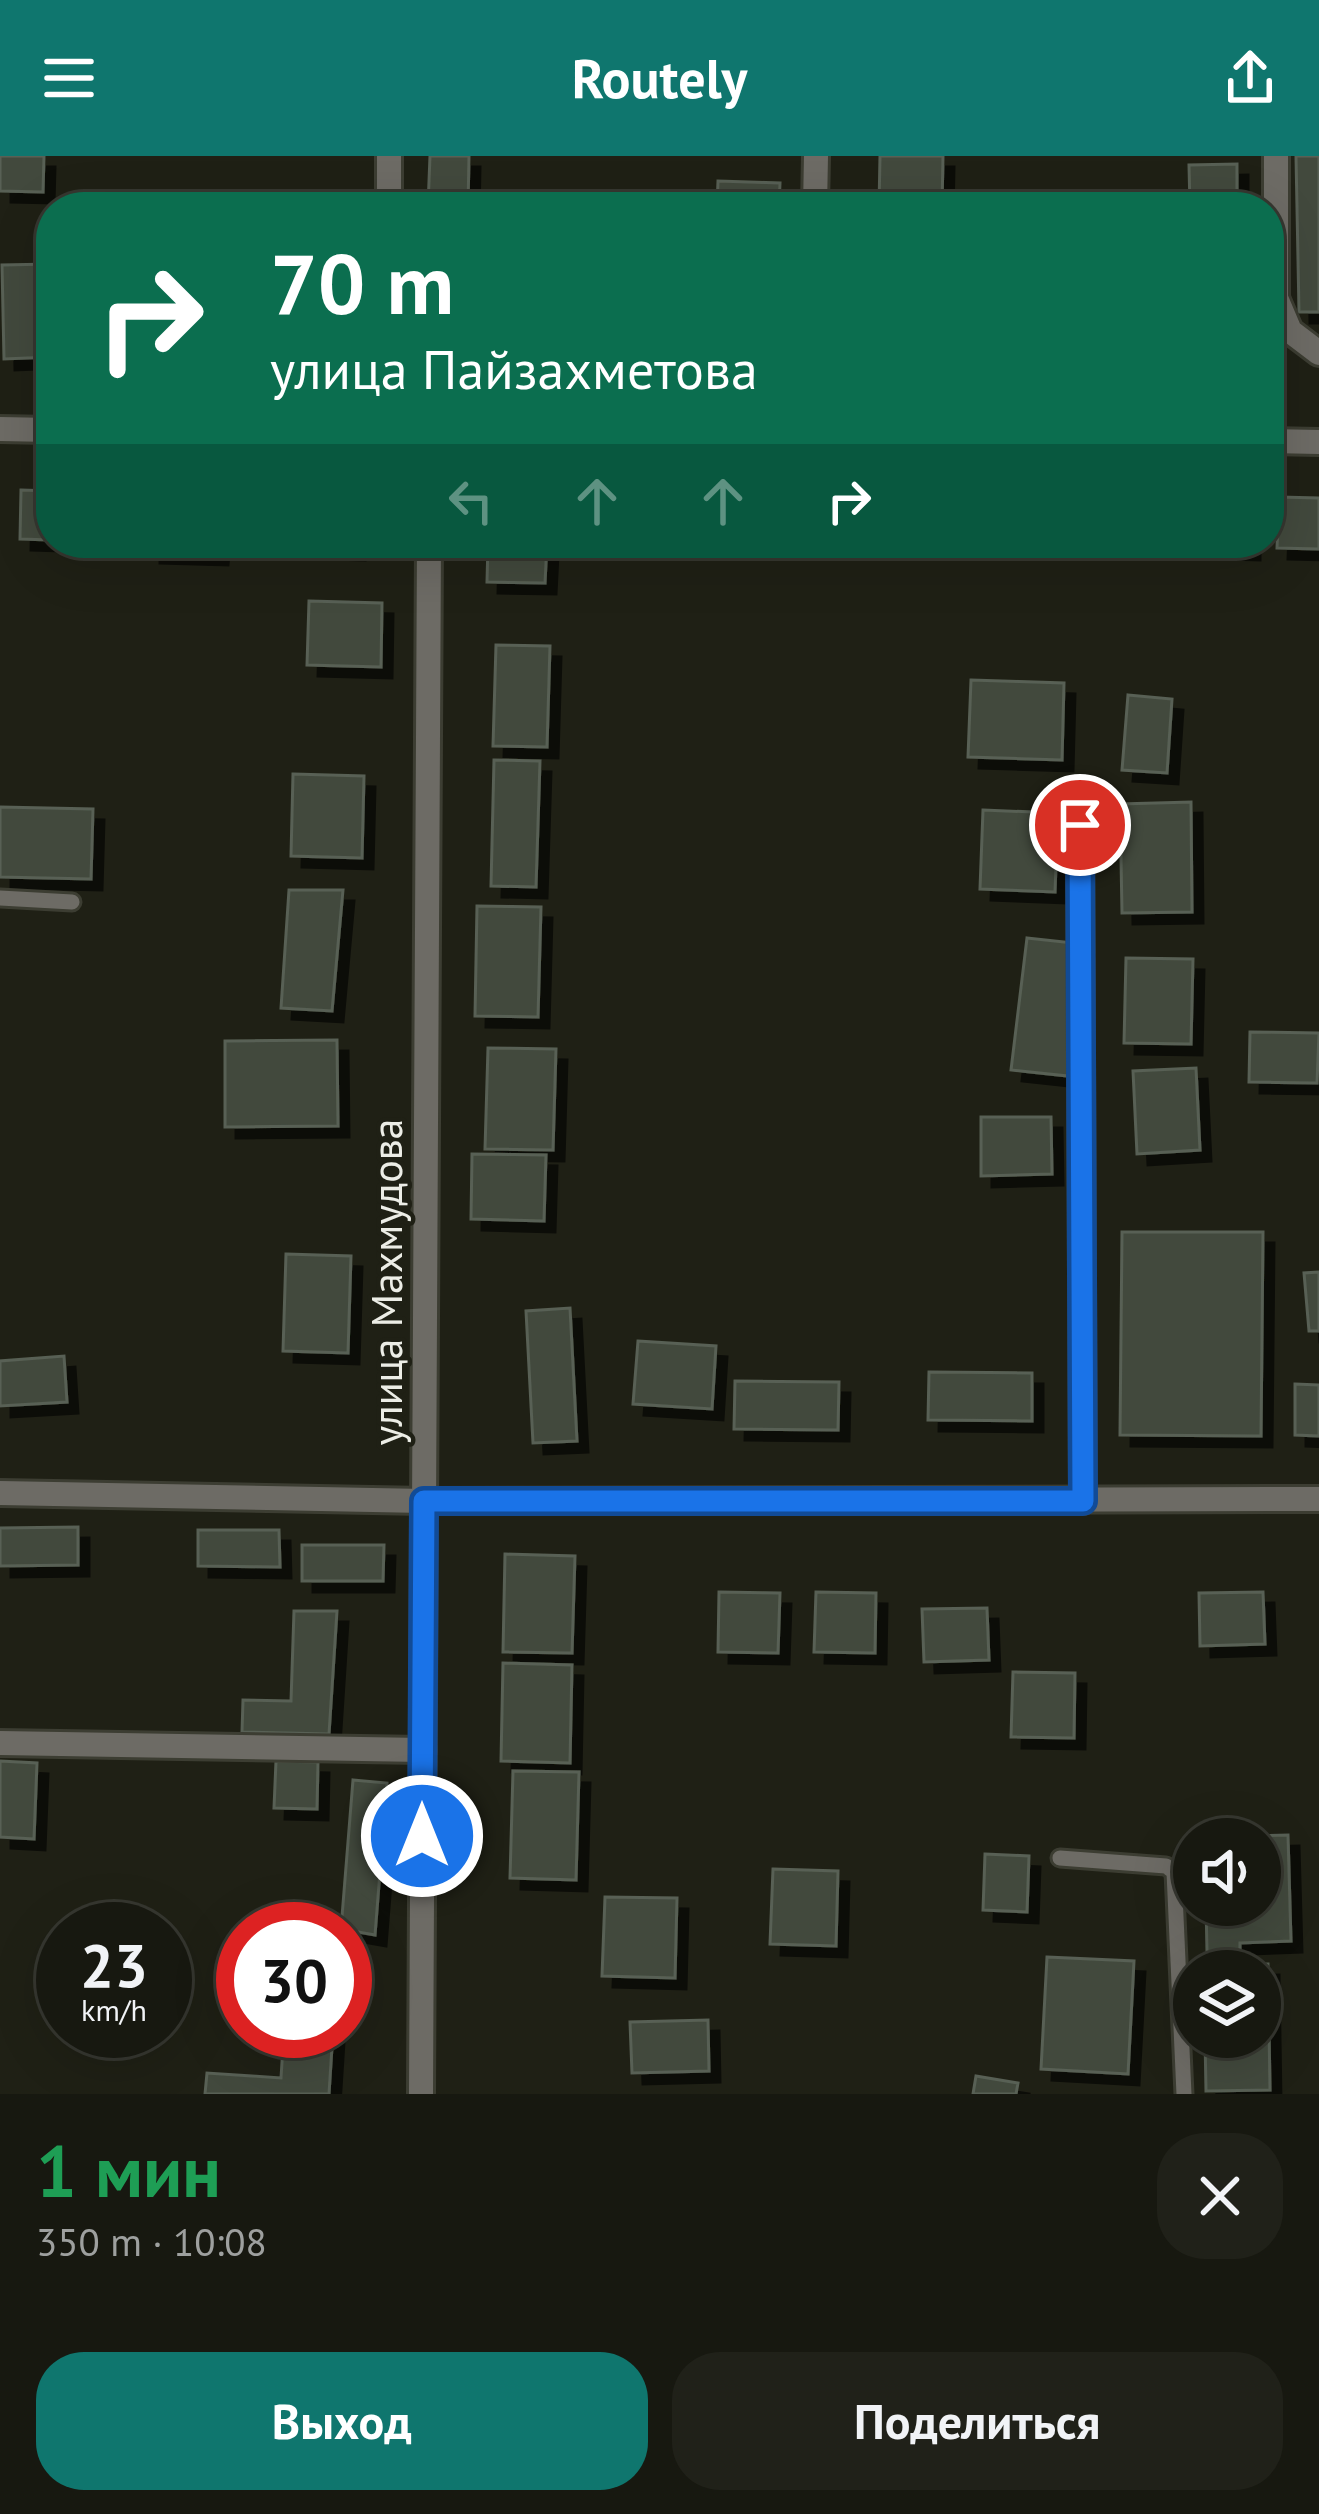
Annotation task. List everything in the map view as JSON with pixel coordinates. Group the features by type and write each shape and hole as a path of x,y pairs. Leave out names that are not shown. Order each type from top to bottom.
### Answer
{"street":[{"path":"389,156 389,192"},
{"path":"815,192 816,156"},
{"path":"1276,156 1276,192"},
{"path":"1284,317 1290,331 1319,353"},
{"path":"0,429 36,430"},
{"path":"1284,442 1319,442"},
{"name":"улица Махмудова","path":"421,2094 429,558"},
{"path":"1080,825 1083,1501"},
{"path":"0,1493 424,1501 1319,1499"},
{"path":"0,1743 423,1750"}],"lane":[{"path":"0,898 72,902"},
{"path":"1060,1858 1166,1866 1174,1872 1184,2094"}],"building":[{"path":"0,156 44,156 43,192 0,191"},
{"path":"430,156 469,156 468,192 429,192"},
{"path":"880,156 943,156 942,192 879,192"},
{"path":"1296,156 1319,156 1319,312 1299,312"},
{"path":"1237,164 1237,192 1190,192 1189,165"},
{"path":"718,181 780,183 780,192 718,192"},
{"path":"36,264 36,358 4,359 2,265"},
{"path":"21,490 36,490 36,540 20,539"},
{"path":"1284,497 1319,498 1319,549 1284,548"},
{"path":"488,558 546,558 545,583 487,582"},
{"path":"309,601 382,603 381,667 307,665"},
{"path":"496,645 550,646 547,747 493,746"},
{"path":"971,680 1064,683 1062,760 968,757"},
{"path":"1128,695 1172,699 1167,773 1122,770"},
{"path":"494,760 540,761 536,887 491,886"},
{"path":"293,774 364,776 362,858 291,856"},
{"path":"1191,802 1192,912 1122,913 1120,804"},
{"path":"0,807 93,809 91,879 0,877"},
{"path":"983,810 1058,813 1055,892 980,889"},
{"path":"289,890 343,890 332,1011 281,1008"},
{"path":"477,906 541,907 538,1017 475,1016"},
{"path":"1027,938 1083,944 1068,1076 1011,1070"},
{"path":"1126,958 1193,959 1191,1044 1124,1043"},
{"path":"1250,1032 1319,1033 1317,1083 1249,1082"},
{"path":"337,1040 338,1126 225,1127 225,1041"},
{"path":"488,1048 556,1049 553,1150 485,1149"},
{"path":"1196,1068 1200,1150 1137,1154 1133,1071"},
{"path":"981,1117 1051,1117 1052,1174 981,1176"},
{"path":"472,1154 546,1155 544,1221 471,1219"},
{"path":"1122,1232 1263,1232 1261,1436 1120,1435"},
{"path":"286,1254 351,1256 348,1353 283,1351"},
{"path":"1319,1272 1319,1331 1309,1331 1304,1273"},
{"path":"570,1308 577,1441 533,1443 526,1311"},
{"path":"638,1341 716,1346 712,1409 633,1404"},
{"path":"64,1356 67,1402 0,1406 0,1361"},
{"path":"929,1372 1032,1373 1032,1421 928,1420"},
{"path":"735,1381 839,1382 838,1430 734,1429"},
{"path":"1295,1384 1319,1385 1319,1436 1295,1435"},
{"path":"78,1527 78,1565 0,1566 0,1528"},
{"path":"198,1530 279,1530 280,1567 198,1566"},
{"path":"302,1545 384,1545 383,1581 302,1581"},
{"path":"505,1554 575,1556 572,1653 503,1652"},
{"path":"719,1592 780,1593 778,1653 718,1652"},
{"path":"816,1592 876,1593 875,1653 814,1652"},
{"path":"1263,1592 1265,1644 1200,1646 1199,1593"},
{"path":"987,1608 989,1660 924,1662 922,1609"},
{"path":"294,1611 337,1611 329,1734 242,1732 243,1700 291,1701"},
{"path":"503,1663 572,1665 570,1763 501,1761"},
{"path":"1013,1672 1075,1673 1074,1738 1011,1737"},
{"path":"0,1761 37,1763 34,1839 0,1837"},
{"path":"276,1761 318,1762 317,1809 274,1808"},
{"path":"513,1771 579,1772 576,1880 510,1878"},
{"path":"353,1780 387,1783 375,1935 372,1902 343,1902"},
{"path":"1281,1835 1288,1835 1291,1941 1207,1950 1206,1926 1281,1926"},
{"path":"985,1854 1029,1856 1027,1912 983,1910"},
{"path":"773,1869 838,1871 836,1946 770,1944"},
{"path":"605,1897 677,1898 675,1978 602,1976"},
{"path":"1047,1957 1134,1961 1128,2074 1041,2069"},
{"path":"708,2020 709,2071 632,2073 630,2022"},
{"path":"282,2058 331,2058 329,2094 205,2094 207,2073 281,2078"},
{"path":"1205,2058 1269,2058 1270,2090 1206,2091"},
{"path":"976,2076 1018,2083 1016,2094 973,2094"}],"route":[{"path":"422,1836 424,1501 1083,1501 1080,825"}]}
